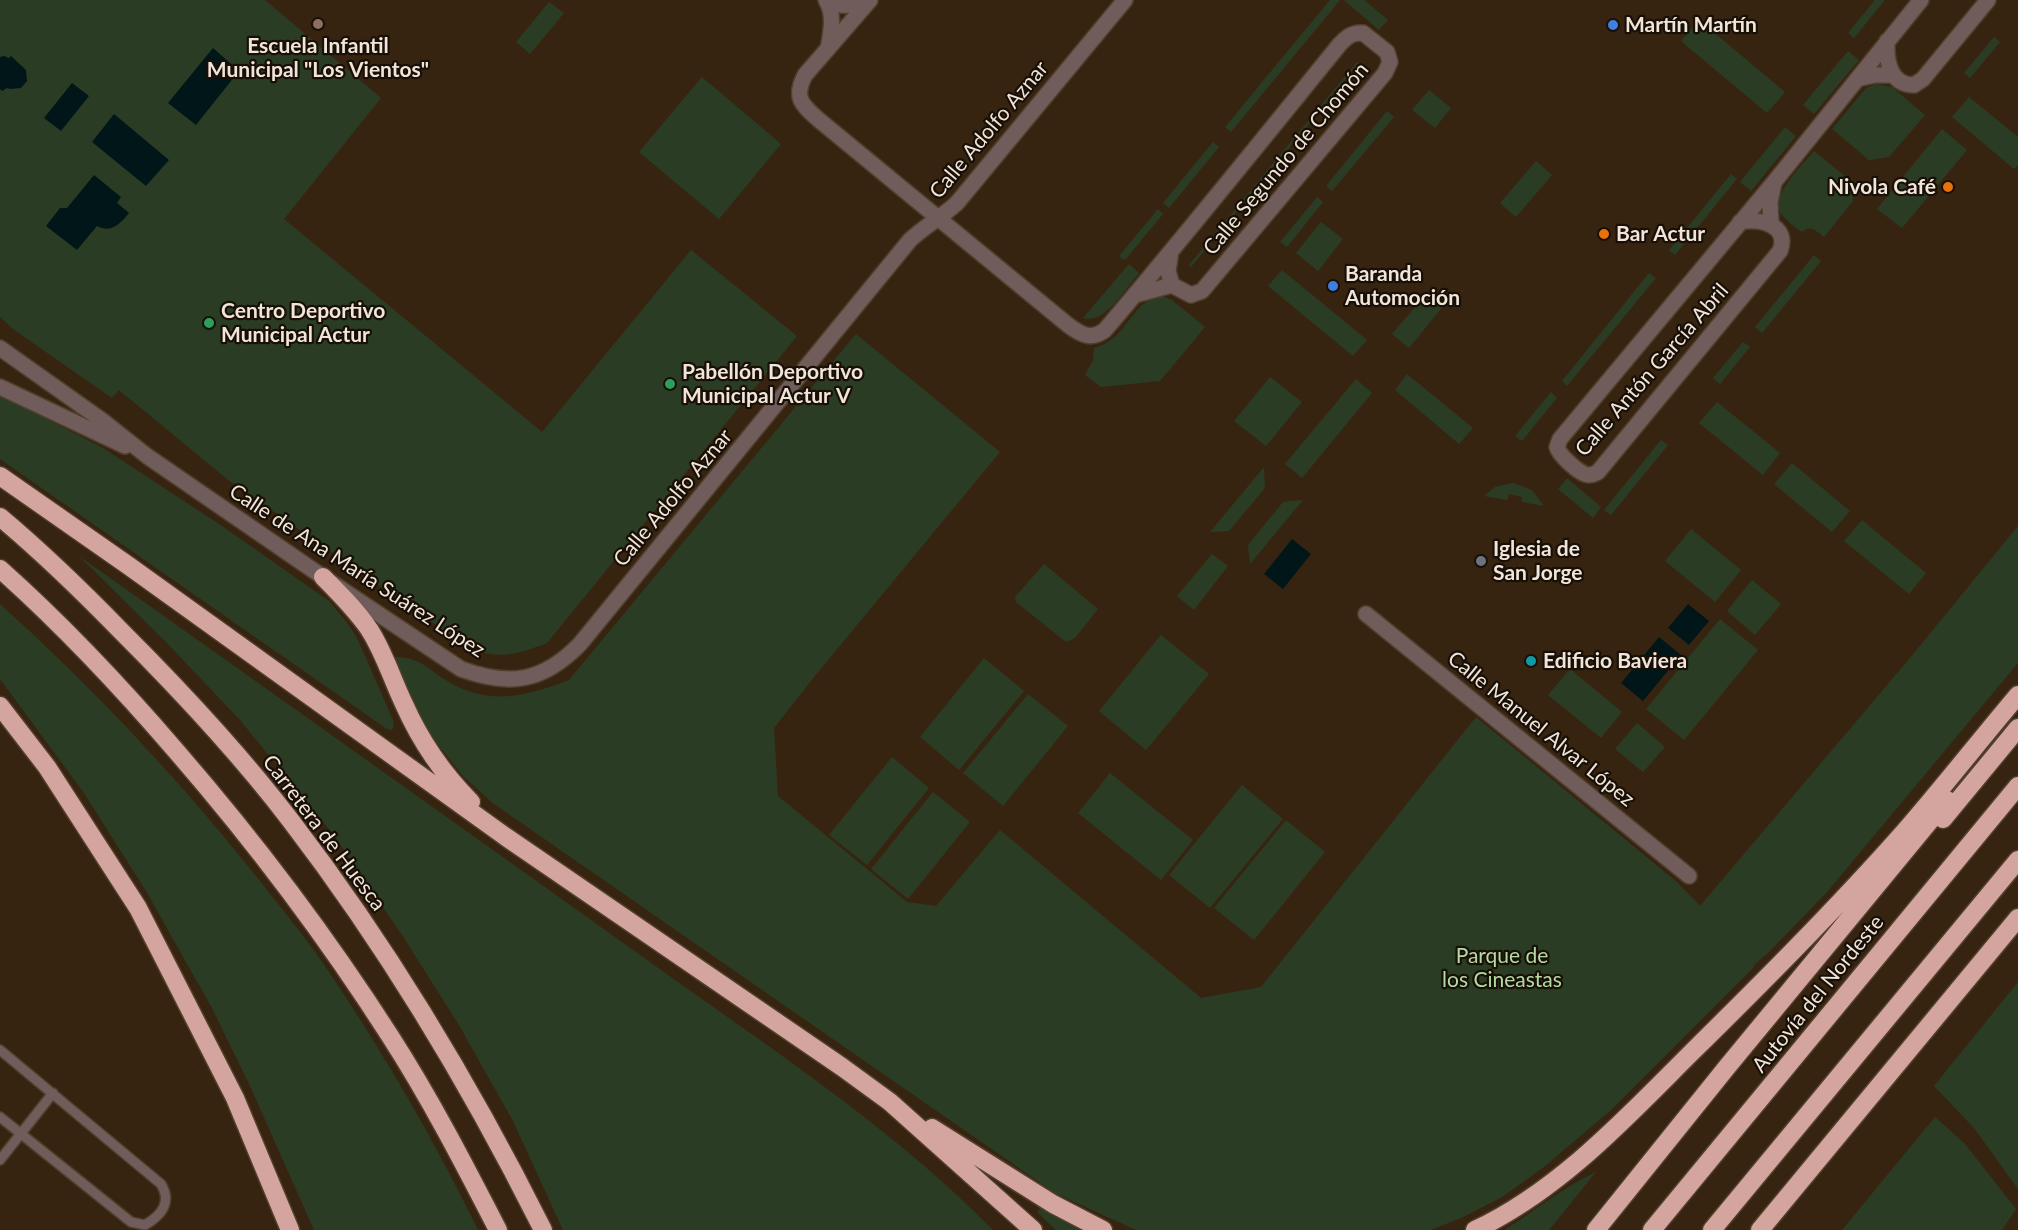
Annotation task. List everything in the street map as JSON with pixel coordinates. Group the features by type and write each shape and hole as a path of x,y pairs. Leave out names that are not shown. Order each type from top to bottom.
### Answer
{"highway":[{"path":"0,476 506,837 890,1102 1053,1204 1103,1230"},
{"name":"Carretera de Huesca","path":"0,517 87,596 154,664 223,739 290,820 352,903 413,995 464,1080 543,1230"},
{"path":"0,569 131,698 272,867 391,1037 449,1136 498,1230"},
{"path":"323,577 369,628 421,738 444,771 459,790 506,837"},
{"path":"1475,1230 1496,1220 1537,1193 1583,1156 1646,1099 1795,950 1905,830 2018,695"},
{"path":"0,705 47,767 138,908 235,1098 290,1230"},
{"path":"1598,1230 1726,1067 2018,712"},
{"path":"1598,1230 1734,1072 2018,728"},
{"name":"Autovía del Nordeste","path":"1652,1230 2018,786"},
{"path":"1712,1230 2018,860"},
{"path":"1760,1230 2018,918"},
{"path":"890,1102 1033,1230"}],"street":[{"path":"827,1 840,6 854,5 868,0"},
{"path":"828,49 868,0"},
{"name":"Calle Adolfo Aznar","path":"555,666 580,644 910,240 924,228 940,219 957,203 1125,0"},
{"name":"Calle Antón García Abril","path":"1775,181 1770,202 1771,224 1783,237 1783,244 1776,257 1598,472 1587,475 1581,472 1559,453 1557,443 1775,181 1921,0"},
{"path":"1857,79 1875,75 1892,75 1908,85 1918,83 1988,0"},
{"path":"827,1 832,30 828,49"},
{"name":"Calle Segundo de Chomón","path":"828,49 805,75 800,85 801,101 819,120 1082,335 1094,336 1100,334 1135,295 1346,38 1352,34 1363,33 1387,52 1390,62 1385,73 1202,291 1191,295 1172,285 1135,295"},
{"path":"1887,41 1888,62 1892,75"},
{"path":"1740,222 1754,220 1771,224"},
{"name":"Calle Segundo de Chomón","path":"1171,250 1168,271 1172,285"},
{"name":"Calle de Ana María Suárez López","path":"0,348 103,421 147,456 462,669 486,678 509,679 534,676 555,666"},
{"name":"Calle de Ana María Suárez López","path":"0,387 147,456"},
{"name":"Calle Manuel Alvar López","path":"1366,615 1689,876"}],"lane":[{"path":"0,1050 161,1184 166,1192 165,1203 160,1212 145,1225 131,1222 0,1117"},
{"path":"0,1160 53,1093"}],"green space":[{"name":"Centro Deportivo Municipal Actur","path":"0,0 265,0 381,98 284,219 542,432 691,250 797,336 547,643 523,651 499,655 476,650 457,640 227,479 119,390 112,398 13,329 0,317"},
{"path":"1330,0 1340,0 1231,132 1225,127"},
{"path":"1344,0 1364,0 1388,20 1379,30"},
{"path":"1875,0 1885,0 1854,38 1848,33"},
{"path":"549,2 564,13 530,54 516,42"},
{"path":"1699,20 1785,92 1767,113 1681,41"},
{"path":"1994,37 2000,42 1970,78 1964,73"},
{"path":"1848,51 1859,60 1814,114 1803,105"},
{"path":"1357,62 1359,63 1191,267 1189,265"},
{"path":"702,77 781,144 719,219 639,152"},
{"path":"1876,84 1892,87 1925,115 1889,157 1869,160 1832,129 1866,88"},
{"path":"1429,90 1451,108 1435,128 1412,110"},
{"path":"1969,97 2018,137 2018,165 2014,169 1952,117"},
{"path":"1387,111 1394,117 1332,191 1326,186"},
{"path":"1785,127 1796,136 1751,191 1740,182"},
{"path":"1942,129 1967,150 1902,228 1877,209"},
{"path":"1213,142 1219,147 1169,208 1163,203"},
{"path":"1814,151 1852,182 1853,201 1824,237 1811,228 1802,232 1783,216 1779,208 1779,200 1788,182"},
{"path":"1536,161 1552,175 1516,217 1500,203"},
{"path":"1731,174 1737,179 1675,255 1669,250"},
{"path":"1317,197 1323,202 1287,247 1280,242"},
{"path":"1158,209 1163,214 1125,260 1119,256"},
{"path":"1321,222 1343,239 1318,271 1296,253"},
{"path":"1814,255 1821,261 1762,333 1755,327"},
{"path":"1129,264 1139,273 1121,296 1099,316 1091,319 1083,318"},
{"path":"1282,270 1367,340 1353,356 1268,286"},
{"path":"1649,273 1656,278 1567,386 1562,381"},
{"path":"1428,292 1444,305 1409,348 1392,334"},
{"path":"1162,296 1172,300 1205,327 1160,381 1101,387 1085,375 1093,360 1094,348 1115,336 1143,304"},
{"name":"Parque de los Cineastas","path":"856,334 1000,452 774,728 778,796 907,902 936,906 1000,830 1201,998 1261,987 1476,717 1677,882 1700,906 1910,658 2018,526 2018,663 1828,891 1611,1110 1544,1167 1502,1197 1461,1218 1430,1230 1136,1230 1055,1193 494,804 463,776 415,715 394,657 416,661 460,688 491,696 521,695 569,680"},
{"path":"1743,342 1750,347 1720,384 1713,378"},
{"path":"1407,374 1473,428 1459,444 1395,390"},
{"path":"1270,377 1302,402 1266,446 1234,421"},
{"path":"1356,379 1372,393 1302,478 1285,464"},
{"path":"1551,392 1557,398 1522,441 1515,436"},
{"path":"0,395 103,448 222,526 329,601 358,640 393,720 392,730 387,729 0,459"},
{"path":"1717,402 1780,453 1763,475 1699,423"},
{"path":"1661,440 1668,445 1611,515 1604,510"},
{"path":"1792,463 1850,511 1832,532 1774,484"},
{"path":"1264,467 1265,488 1229,531 1210,532"},
{"path":"1567,478 1601,507 1593,518 1558,489"},
{"path":"1513,483 1532,490 1544,506 1522,502 1522,497 1509,494 1507,500 1484,496 1495,487"},
{"path":"1303,500 1250,564 1248,545 1283,502"},
{"path":"1862,520 1926,573 1909,594 1844,541"},
{"path":"1691,529 1741,570 1715,602 1665,561"},
{"path":"1212,554 1228,566 1194,610 1177,596"},
{"path":"79,556 826,1088 913,1156 993,1230 563,1230 513,1121 459,1025 404,938 333,834 240,720 166,642"},
{"path":"1044,564 1098,609 1075,638 1066,642 1016,602 1015,597"},
{"path":"1752,580 1781,604 1755,635 1727,611"},
{"path":"0,604 137,738 202,810 298,929 371,1037 427,1132 478,1230 314,1230 250,1086 212,1008 146,891 84,793 0,679"},
{"path":"1720,619 1758,650 1684,740 1646,709"},
{"path":"1161,635 1209,674 1146,750 1099,711"},
{"path":"984,658 1024,691 959,770 920,737"},
{"path":"1570,669 1622,712 1601,738 1548,695"},
{"path":"1028,694 1068,726 1003,806 963,773"},
{"path":"1637,723 1665,747 1643,772 1615,749"},
{"path":"892,757 929,788 867,865 829,835"},
{"path":"1110,773 1193,840 1161,880 1078,813"},
{"path":"1242,785 1283,819 1210,908 1169,875"},
{"path":"933,792 970,822 908,899 871,869"},
{"path":"1286,820 1325,852 1254,940 1214,908"},
{"path":"2018,982 2018,1189 1974,1128 1934,1086"},
{"path":"1935,1117 1965,1144 2016,1209 2002,1230 1842,1230"},
{"path":"1596,1172 1549,1230 1504,1230 1561,1192"},
{"path":"1041,1207 1085,1230 1056,1230 1037,1212"}],"shaded area":[{"path":"213,48 239,71 196,125 168,103"},
{"path":"11,56 26,70 27,81 21,88 7,88 2,91 0,89 0,57 9,58"},
{"path":"72,83 89,96 61,131 44,118"},
{"path":"114,114 169,160 146,186 92,142"},
{"path":"94,175 121,197 117,203 129,213 119,224 111,228 97,226 77,250 46,226 60,208 67,208"},
{"path":"1292,539 1311,554 1283,589 1264,574"},
{"path":"1688,604 1709,621 1689,645 1668,628"},
{"path":"1659,637 1681,655 1643,701 1621,683"}],"place":[{"name":"Escuela Infantil Municipal \"Los Vientos\"","path":"318,24"},
{"name":"Martín Martín","path":"1613,25"},
{"name":"Nivola Café","path":"1948,187"},
{"name":"Bar Actur","path":"1604,234"},
{"name":"Baranda Automoción","path":"1333,286"},
{"name":"Centro Deportivo Municipal Actur","path":"209,323"},
{"name":"Pabellón Deportivo Municipal Actur V","path":"670,384"},
{"name":"Iglesia de San Jorge","path":"1481,561"},
{"name":"Edificio Baviera","path":"1531,661"}]}
